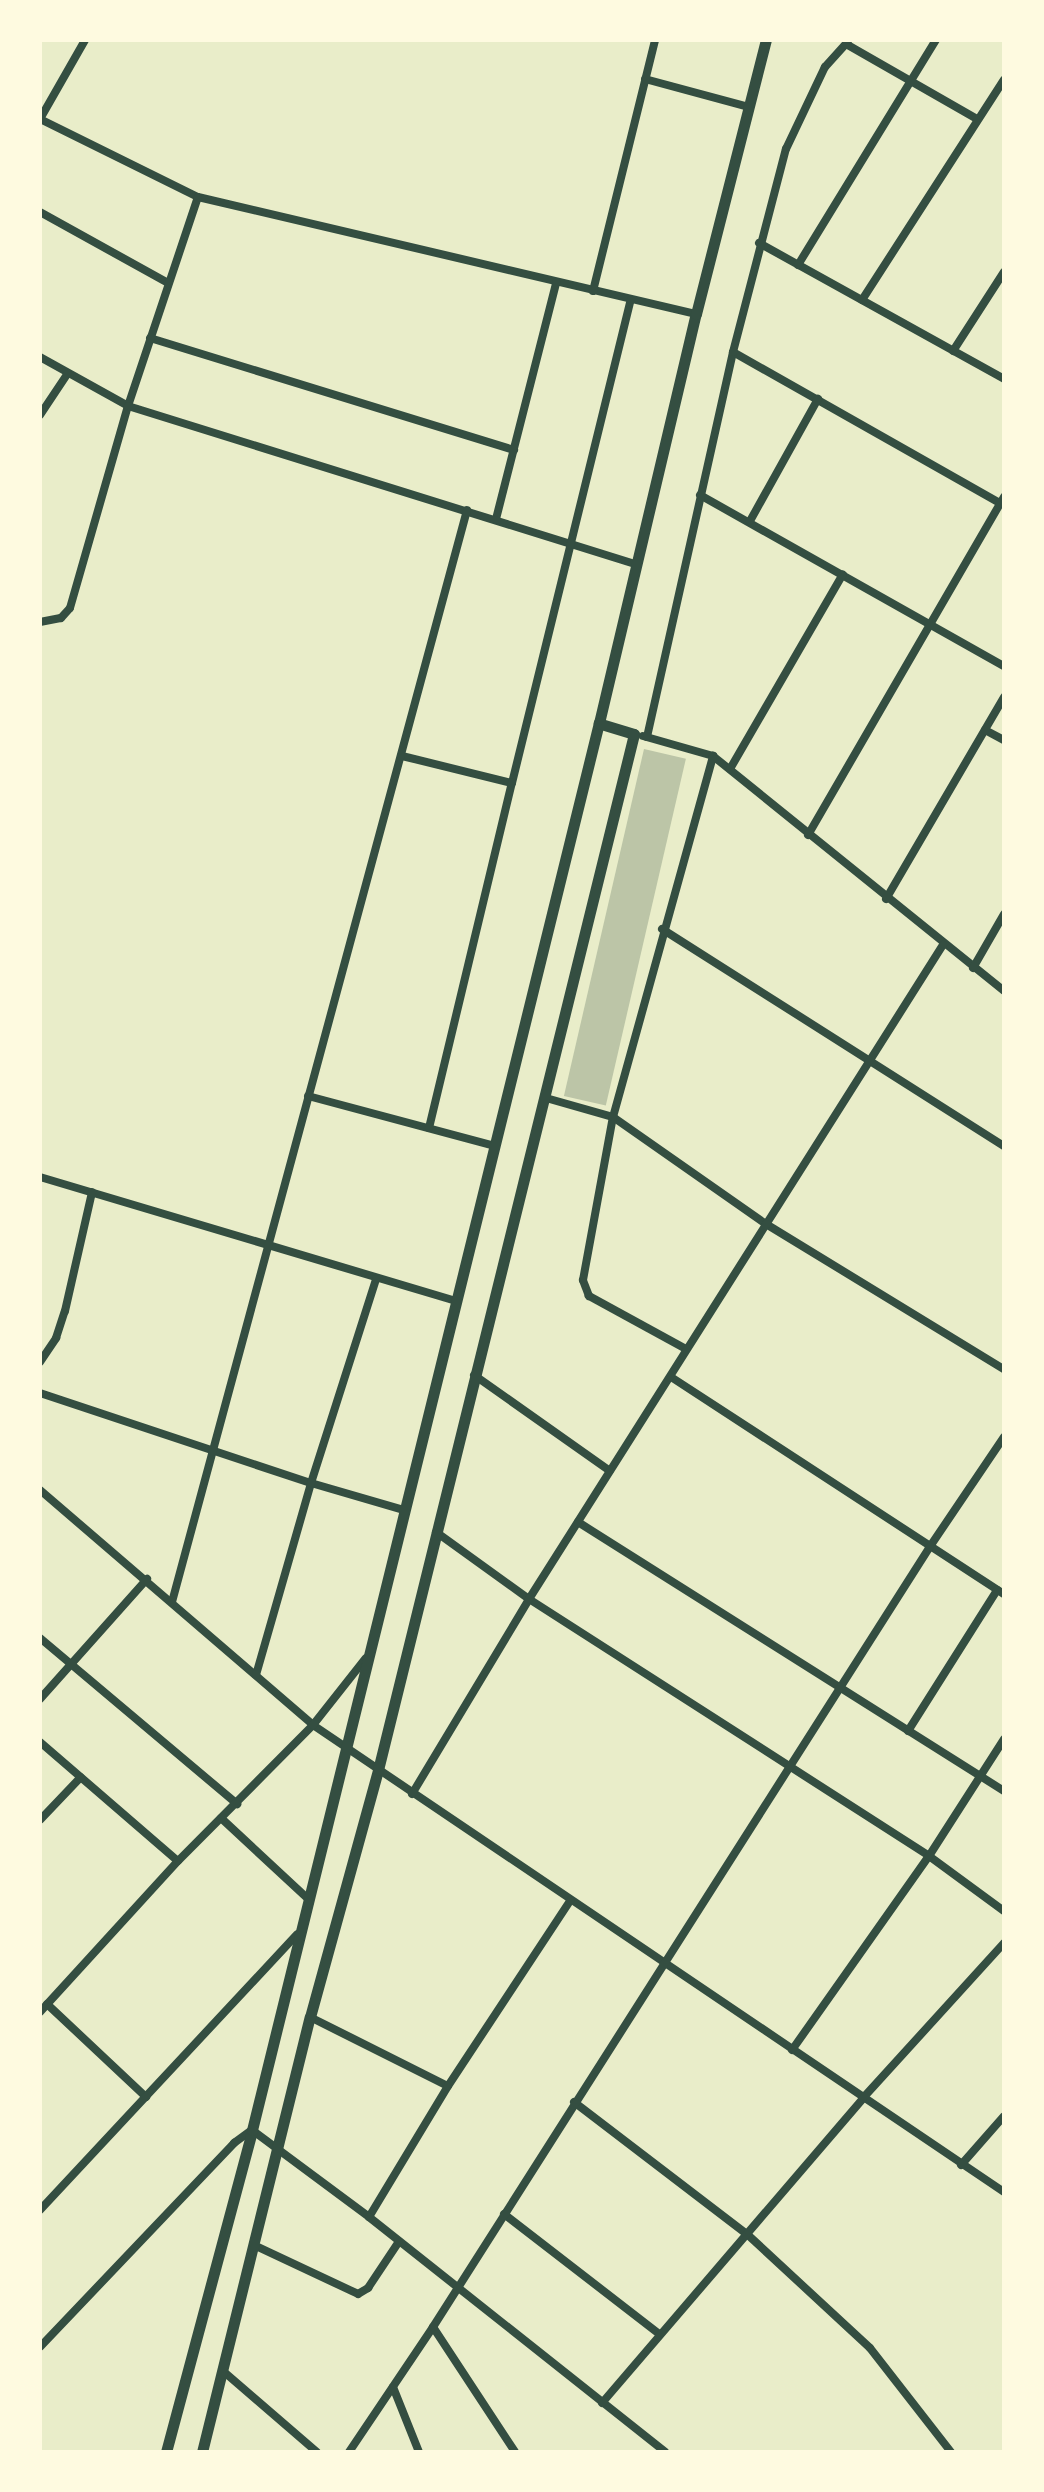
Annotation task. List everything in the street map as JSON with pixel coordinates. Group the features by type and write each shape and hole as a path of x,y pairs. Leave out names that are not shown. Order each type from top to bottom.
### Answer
{"main road":[{"path":"166,2452 252,2130 297,1934 457,1301 696,314 766,40"},
{"path":"202,2452 310,2017 378,1770 634,734 599,723"}],"street":[{"path":"85,40 40,119 198,197 696,314"},
{"path":"593,291 655,40"},
{"path":"798,265 936,40"},
{"path":"647,737 759,243 786,149 825,67 848,42 977,119"},
{"path":"645,79 749,107"},
{"path":"862,300 977,119 1000,94 1004,80"},
{"path":"40,622 61,618 70,608 128,406 198,197"},
{"path":"40,212 168,283"},
{"path":"759,243 1004,379"},
{"path":"953,351 1004,272"},
{"path":"496,519 556,283"},
{"path":"429,1128 631,300"},
{"path":"150,338 514,450"},
{"path":"733,352 1002,500 808,835"},
{"path":"40,357 128,406 635,564"},
{"path":"40,415 68,373"},
{"path":"750,521 818,399"},
{"path":"700,495 1004,666"},
{"path":"172,1602 216,1451 267,1245 467,510"},
{"path":"730,769 843,574"},
{"path":"886,899 1004,697"},
{"path":"985,730 1004,740"},
{"path":"634,734 713,756 886,899 1004,991"},
{"path":"402,756 512,783"},
{"path":"686,1349 598,1303 584,1290 613,1117 662,929 713,756"},
{"path":"973,968 1004,914"},
{"path":"662,929 1004,1146"},
{"path":"412,1794 529,1599 943,945"},
{"path":"308,1096 495,1146"},
{"path":"546,1098 613,1117 766,1224 1004,1369"},
{"path":"40,1177 457,1301"},
{"path":"40,1362 56,1338 65,1311 92,1192"},
{"path":"256,1675 311,1483 376,1279"},
{"path":"474,1375 610,1471"},
{"path":"671,1377 929,1548 1001,1592 908,1731"},
{"path":"40,1393 311,1483 404,1510"},
{"path":"349,2452 433,2327 929,1548 1004,1437"},
{"path":"40,1490 313,1725 1004,2192"},
{"path":"578,1522 1004,1791"},
{"path":"436,1532 529,1599 929,1856 1004,1911"},
{"path":"40,1699 147,1579"},
{"path":"40,1638 237,1804"},
{"path":"146,2097 43,2008 178,1861 313,1725 367,1658"},
{"path":"792,2050 929,1856 1004,1739"},
{"path":"40,1742 178,1861"},
{"path":"40,1820 81,1777"},
{"path":"221,1818 307,1898"},
{"path":"369,2217 448,2086 570,1901"},
{"path":"40,2210 297,1934"},
{"path":"602,2403 863,2098 1004,1943"},
{"path":"310,2017 448,2086"},
{"path":"574,2102 748,2235 870,2348 951,2452"},
{"path":"961,2165 1004,2116"},
{"path":"40,2347 234,2143 252,2130 369,2217 665,2452"},
{"path":"504,2214 659,2334"},
{"path":"254,2245 358,2294 368,2288 398,2243"},
{"path":"433,2327 515,2452"},
{"path":"223,2371 317,2452"},
{"path":"393,2387 419,2452"}],"building":[{"path":"644,749 686,759 606,1106 564,1096"}]}
